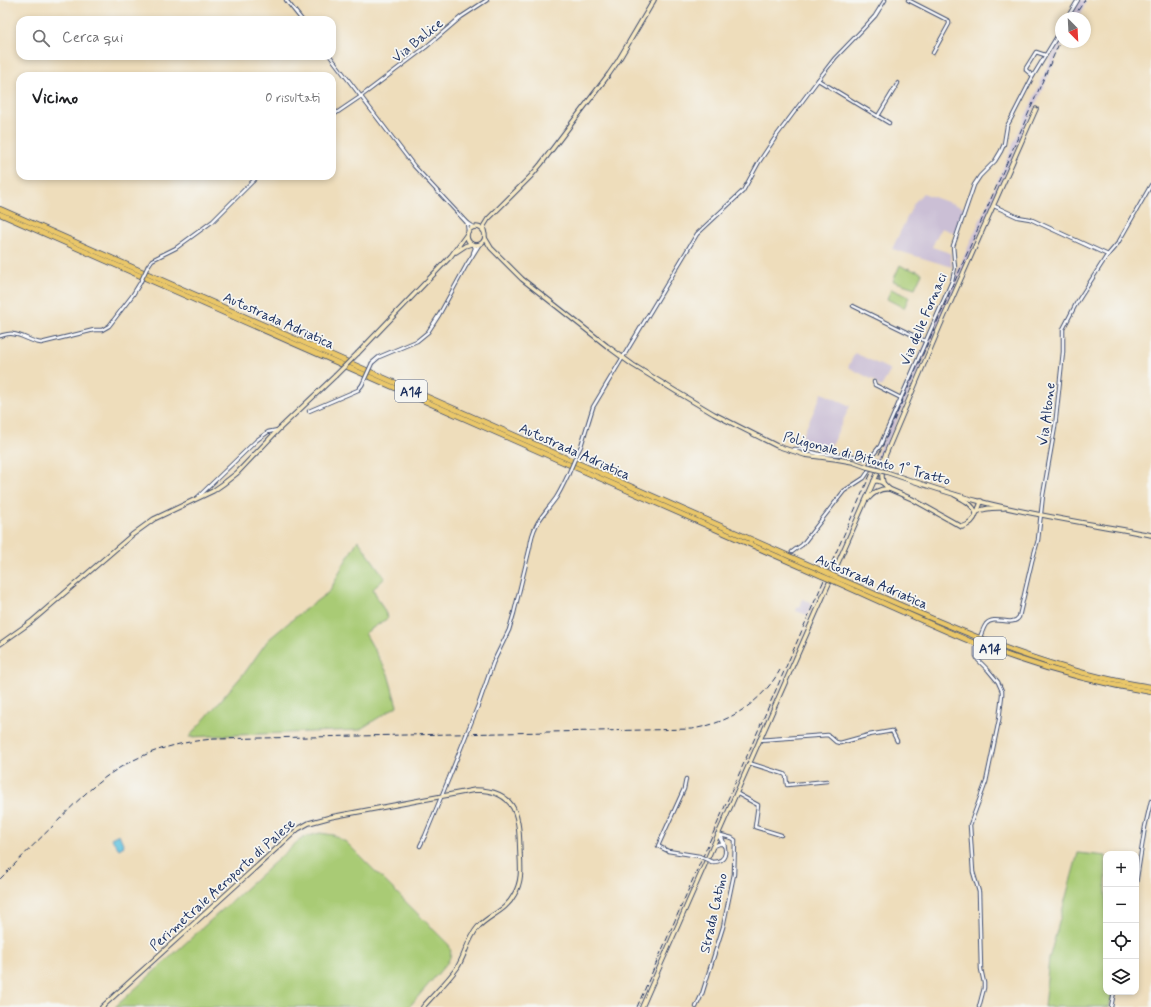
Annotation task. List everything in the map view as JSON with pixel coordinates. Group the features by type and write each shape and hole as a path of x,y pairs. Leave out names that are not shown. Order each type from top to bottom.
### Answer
{"highway":[{"name":"Autostrada Adriatica","path":"0,209 822,574"},
{"name":"Autostrada Adriatica","path":"0,214 822,574 957,630 1015,652 1074,670 1151,687"},
{"name":"Autostrada Adriatica","path":"837,580 973,642 1001,653 1073,676 1151,692"}],"main road":[{"path":"491,248 485,238 486,234 483,227 488,219 531,176 574,121 618,61 654,0"},
{"path":"642,1007 882,464 940,326 1036,109"},
{"path":"0,644 31,622 132,535 154,520 218,488 237,473 278,430 358,353 451,256 468,232 488,219"},
{"path":"474,227 480,227 484,231"},
{"path":"468,232 468,239 473,244"},
{"path":"481,244 485,238"},
{"path":"451,256 465,246 473,244 481,244 491,248"},
{"name":"Poligonale di Bitonto 1° Tratto","path":"491,248 522,280 601,341 650,376 714,414 778,446 805,455 853,462 981,501 1041,515 1151,534"},
{"path":"882,464 883,483"},
{"path":"874,482 878,481 883,483 889,489"},
{"path":"874,482 884,488 912,499 962,527 968,525 975,518 981,501"},
{"path":"864,503 872,494 884,488"},
{"path":"947,491 968,502 974,508 976,513"},
{"path":"976,513 990,508 1011,508"},
{"name":"Perimetrale Aeroporto di Palese","path":"102,1007 298,829 309,823 325,818 475,790 493,791 501,795 509,802 517,816 520,844 520,878 515,895 499,912 478,927 457,967 422,1007"}],"street":[{"path":"286,0 299,16"},
{"name":"Via Balice","path":"336,113 426,47 461,17 487,0"},
{"path":"420,846 479,703 493,663 509,630 530,547 531,537 540,518 556,497 568,475 581,446 593,407 697,234 742,190 777,135 818,80 835,58 870,21 886,0"},
{"path":"908,0 949,21 949,24 933,53"},
{"path":"1071,12 1078,0"},
{"name":"Via delle Fornaci","path":"792,552 802,545 844,491 864,478 868,472 872,456 880,446 954,275 955,268 952,252 953,246 973,188 980,176 995,161 1001,151 1004,144 1007,126 1044,56 1055,39"},
{"path":"1033,76 1026,70 1026,68 1036,52 1044,56"},
{"path":"333,60 414,166 467,223 474,227"},
{"path":"818,80 889,123"},
{"path":"878,116 898,83"},
{"path":"0,336 12,334 18,335 37,343 41,343 94,330 102,330 109,326 140,284 152,260 176,248 213,221 254,180"},
{"name":"Via Altone","path":"980,636 984,626 990,621 1014,622 1019,617 1028,574 1038,540 1043,495 1055,427 1063,352 1063,329 1076,304 1118,243 1151,185"},
{"path":"994,206 1018,217 1030,219 1108,256"},
{"path":"467,223 468,232"},
{"path":"309,411 358,390 362,385 372,363 380,357 417,341 428,332 472,255 474,248 473,244"},
{"path":"472,255 481,244"},
{"path":"853,306 925,341"},
{"path":"874,382 874,384 901,398"},
{"path":"195,499 257,440 272,430 278,430"},
{"path":"791,451 800,449 819,454 847,455 867,459 872,456"},
{"path":"976,647 976,656 978,660 998,682 1002,691 999,720 986,782 970,824 973,872 979,892 981,968 984,983 979,1007"},
{"path":"759,740 828,735 836,742 840,743 869,735 892,731 897,741"},
{"path":"749,763 784,774 786,776 787,785 827,781"},
{"name":"Strada Catino","path":"686,779 684,789 658,846 668,851 699,856 712,862 716,862 726,854 726,847 723,843"},
{"path":"736,793 758,805 755,827 781,835"},
{"path":"1139,865 1151,801"},
{"path":"712,848 723,843 727,837 719,834"},
{"path":"719,834 723,843"},
{"name":"Strada Catino","path":"696,1007 702,994 723,927 734,874 735,840 727,837"},
{"path":"1110,1007 1113,995"}],"shaded area":[{"path":"1081,0 1086,0 1082,12 1072,12"},
{"path":"1056,48 1060,48 877,467 872,466"},
{"path":"923,193 964,208 955,233 941,228 932,247 950,253 952,267 892,249 914,203"},
{"path":"855,353 891,370 881,387 876,384 875,381 848,367"},
{"path":"822,393 850,406 830,450 826,451 801,439"},
{"path":"803,599 812,603 807,615 796,611 798,606 800,607"}],"green space":[{"path":"900,265 907,269 908,268 922,273 915,288 893,281"},
{"path":"891,289 909,297 904,308 887,299"},
{"path":"358,540 385,578 373,589 388,618 365,633 388,674 397,706 359,730 189,737 246,671 268,640 330,591"},
{"path":"320,833 333,835 346,842 449,945 451,954 447,963 409,1007 115,1007 297,842 305,837"},
{"path":"1078,853 1103,856 1103,995 1112,995 1109,1007 1044,1007 1049,959"}],"water":[{"path":"119,834 124,846 119,849 111,838"}],"railway":[{"path":"1077,12 1085,0"},
{"path":"637,1007 1057,48"},
{"path":"0,879 73,805 103,779 142,756 170,746 214,739 692,729 719,722 743,710 754,702 772,682 780,670"}]}
